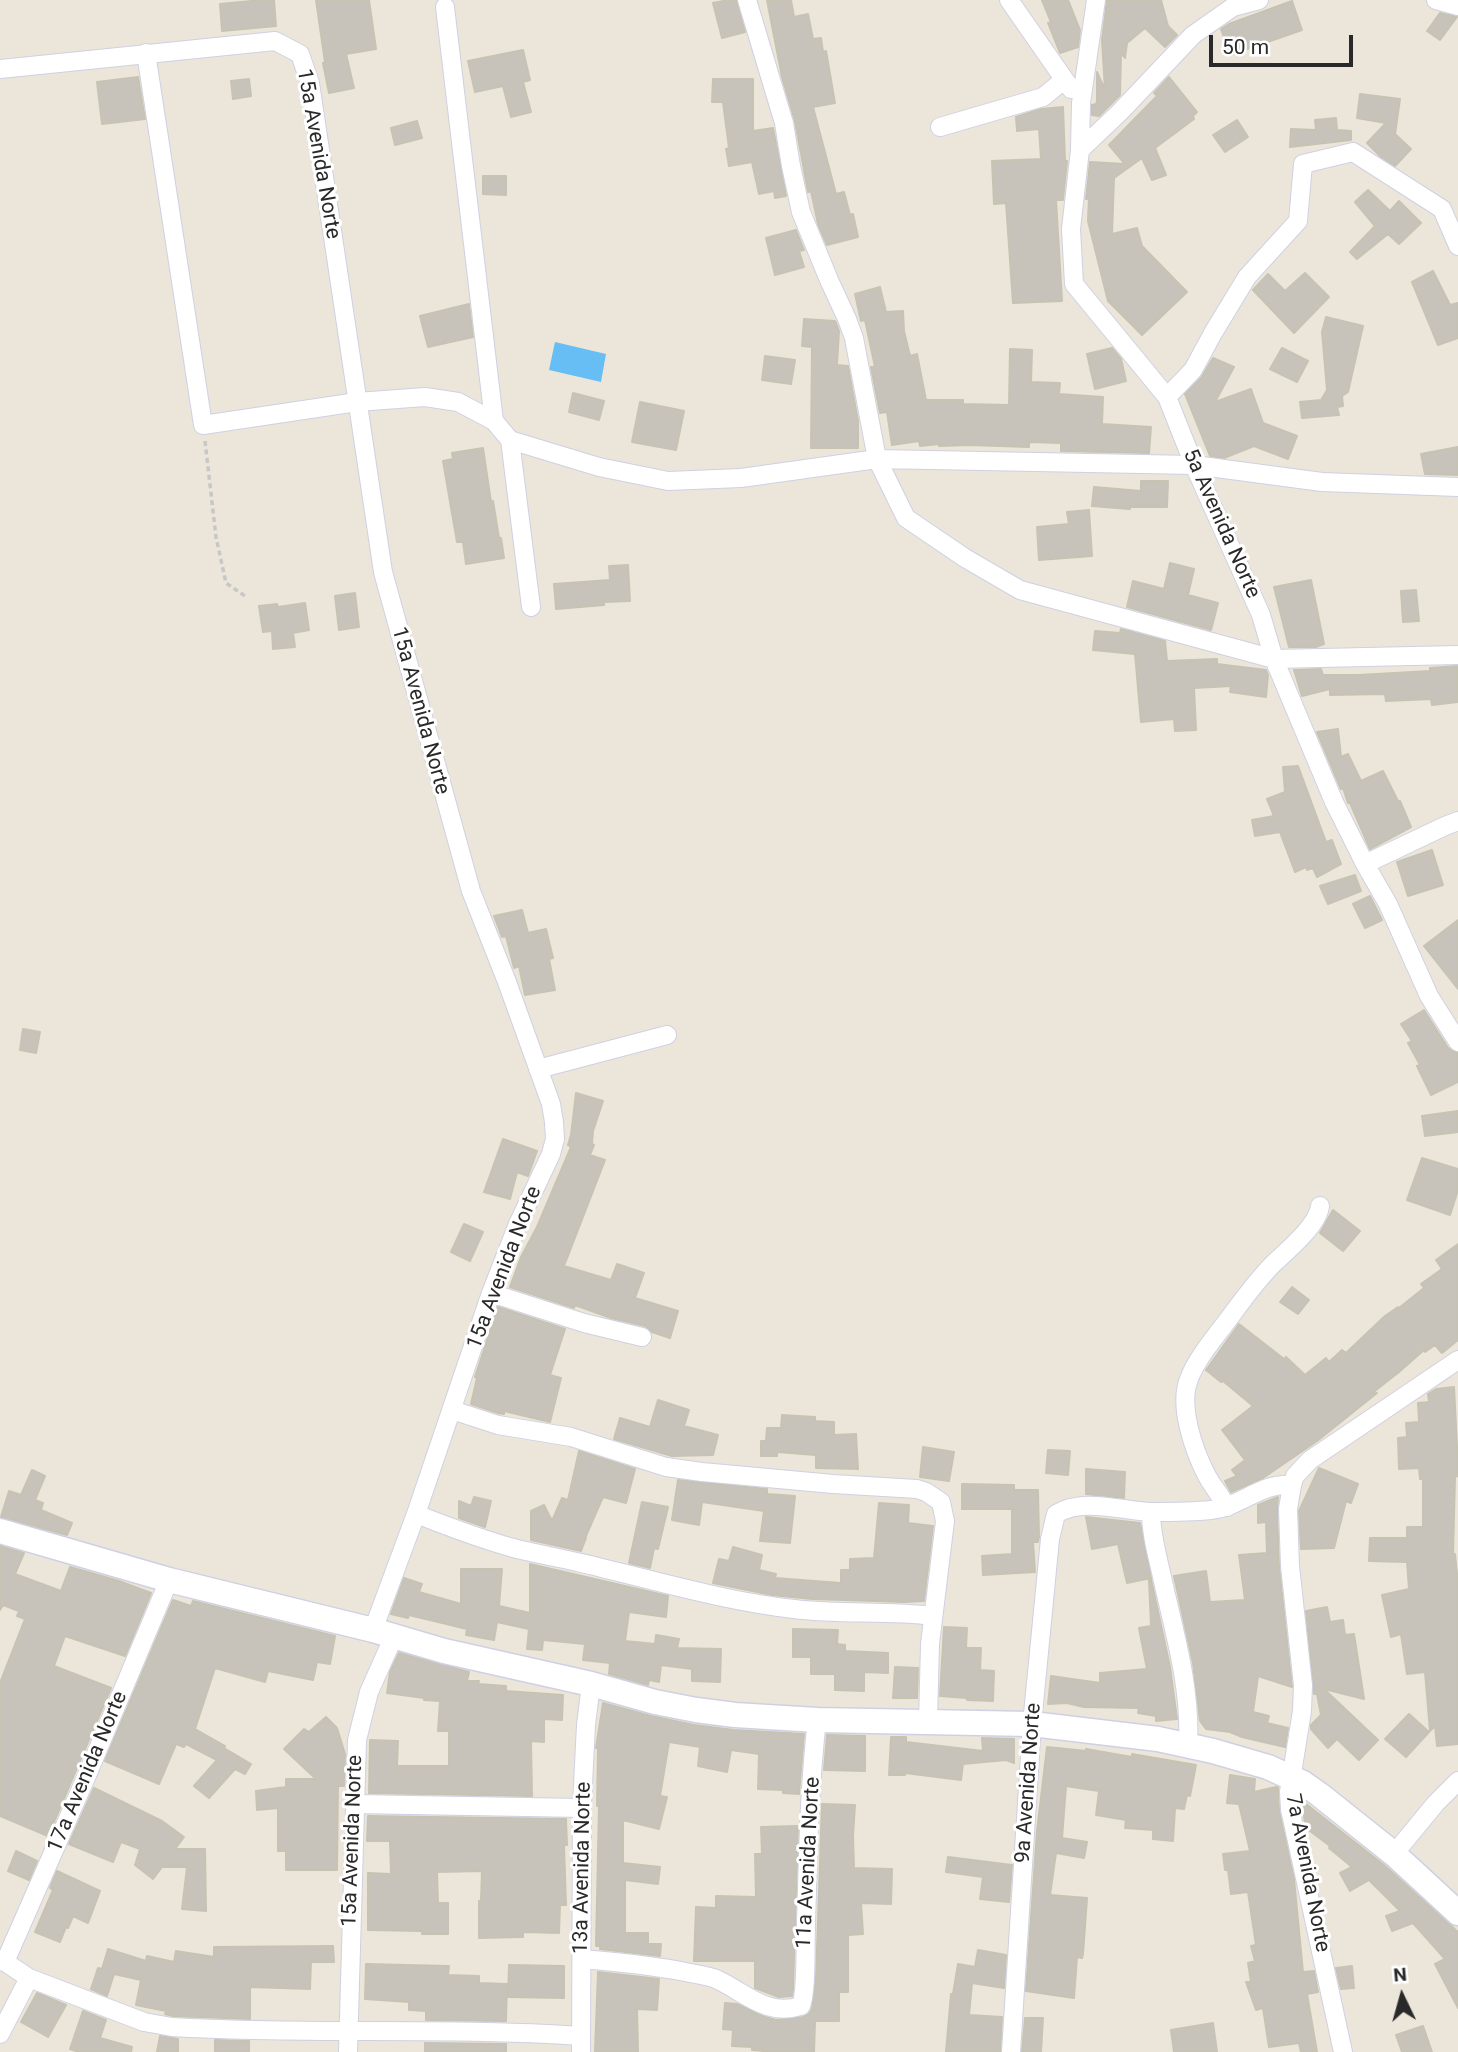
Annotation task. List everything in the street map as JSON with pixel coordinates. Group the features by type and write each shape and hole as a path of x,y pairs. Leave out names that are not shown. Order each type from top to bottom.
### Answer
{"street":[{"path":"747,0 784,123 790,166 801,212 854,338 877,459 906,518 965,558 1020,590 1274,659 1458,655"},
{"path":"1009,0 1081,103"},
{"name":"5a Avenida Norte","path":"1096,0 1081,103 1080,150 1071,229 1074,284 1167,397 1194,465 1261,615 1274,659 1334,802 1388,904 1429,996 1458,1042"},
{"path":"1080,150 1193,35 1233,7 1259,0"},
{"path":"1436,0 1458,6"},
{"path":"445,7 494,421"},
{"name":"15a Avenida Norte","path":"0,69 275,41 300,54 310,83 383,572 471,891 551,1104 555,1139 551,1154 518,1224 491,1293 416,1514 361,1719 357,1740 354,1804 348,2052"},
{"path":"146,53 203,425 357,402 425,397 458,402 494,421 510,439 599,467 668,481 741,478 877,459 1194,465 1322,482 1458,487"},
{"path":"940,127 1043,97 1064,80"},
{"path":"1167,397 1193,370 1247,277 1297,221 1303,164 1353,152 1442,209 1458,246"},
{"path":"510,439 531,607"},
{"path":"1365,864 1458,821"},
{"path":"538,1069 667,1035"},
{"path":"1227,1507 1208,1479 1191,1433 1185,1399 1189,1377 1255,1283 1302,1235 1319,1213 1320,1206"},
{"path":"491,1293 584,1323 642,1338"},
{"path":"1188,1745 1187,1696 1177,1639 1153,1539 1151,1511 1211,1510 1227,1507 1272,1485 1292,1485 1301,1469 1310,1461 1456,1366"},
{"path":"452,1410 498,1425 571,1437 666,1467 926,1492 941,1502 945,1521 933,1616 928,1722"},
{"name":"7a Avenida Norte","path":"1292,1485 1287,1528 1303,1685 1302,1712 1290,1777 1290,1809 1343,2052"},
{"name":"9a Avenida Norte","path":"1011,2052 1032,1724 1049,1539 1056,1514 1063,1510 1081,1506 1151,1511"},
{"path":"416,1514 517,1549 770,1606 933,1616"},
{"path":"0,1531 169,1580 384,1633 444,1651 696,1710 817,1720 1032,1724 1120,1734 1188,1745 1238,1757 1290,1777 1320,1795 1394,1854 1458,1913"},
{"name":"17a Avenida Norte","path":"2,1962 88,1773 169,1580"},
{"name":"13a Avenida Norte","path":"581,2044 582,1808 591,1684"},
{"name":"11a Avenida Norte","path":"582,1959 645,1965 703,1975 716,1979 766,2007 801,2006 817,1720"},
{"path":"1394,1854 1458,1781"},
{"path":"354,1804 582,1808"},
{"path":"2,1962 29,1978 144,2022 172,2027 540,2033 581,2044"},
{"path":"0,2034 29,1978"}],"path":[{"path":"203,425 216,537 226,583 245,596"}],"water":[{"path":"555,342 606,354 601,382 549,370"}],"building":[{"path":"274,0 276,26 222,31 220,4"},
{"path":"316,0 369,0 376,49 346,54 354,88 329,93"},
{"path":"736,0 745,32 722,38 713,3"},
{"path":"767,0 791,0 794,17 808,14 813,39 821,38 823,52 826,51 835,103 813,107 836,194 844,192 858,237 827,245 818,224 811,191 808,192 795,121 782,77"},
{"path":"1042,0 1068,0 1080,30 1078,47 1060,53"},
{"path":"1107,0 1161,0 1168,26 1177,35 1165,47 1145,28 1127,43 1125,58 1121,53 1120,95 1099,116 1092,115 1092,105 1097,101 1097,72 1105,90 1102,40"},
{"path":"1292,1 1302,30 1230,55 1221,29"},
{"path":"1440,13 1457,17 1440,40 1427,31"},
{"path":"523,50 530,80 523,82 531,112 511,117 503,86 475,92 468,61"},
{"path":"138,77 145,119 102,124 97,82"},
{"path":"1169,77 1197,112 1193,116 1194,119 1155,148 1166,175 1152,180 1142,158 1114,178 1112,234 1137,228 1142,246 1187,292 1142,335 1108,301 1088,221 1089,198 1086,199 1090,162 1125,164 1109,145 1157,96 1154,93"},
{"path":"249,79 251,96 233,99 231,81"},
{"path":"713,79 753,79 753,131 773,128 786,196 775,198 774,191 759,194 752,162 729,166 723,102 712,102"},
{"path":"1360,94 1400,99 1395,134 1411,149 1395,166 1367,143 1386,123 1357,118"},
{"path":"1063,107 1067,161 1063,200 1056,200 1062,301 1013,303 1006,203 994,204 992,161 1041,159 1039,129 1017,131 1016,117 1041,109"},
{"path":"1336,118 1337,130 1351,131 1351,140 1290,147 1291,129 1316,130 1315,120"},
{"path":"1237,120 1248,137 1225,152 1213,135"},
{"path":"417,121 422,138 395,145 391,128"},
{"path":"483,176 506,176 506,195 483,194"},
{"path":"1368,190 1390,211 1399,201 1421,223 1399,244 1388,234 1357,259 1350,252 1375,226 1355,202"},
{"path":"796,230 804,250 799,251 804,267 775,275 766,238"},
{"path":"1433,271 1450,305 1458,303 1458,338 1438,345 1412,282"},
{"path":"1305,273 1329,297 1294,333 1253,290 1268,274 1285,291"},
{"path":"880,287 886,312 903,311 910,356 917,354 926,400 963,400 963,404 1009,405 1010,349 1032,350 1031,382 1060,383 1059,394 1103,397 1102,424 1151,427 1149,453 1061,451 1061,443 1029,442 1029,447 939,444 920,446 919,441 892,445 887,412 880,413 871,367 875,367 865,320 861,321 855,294"},
{"path":"469,304 473,337 428,347 420,316"},
{"path":"1326,317 1363,326 1348,392 1342,396 1343,406 1337,407 1339,415 1302,418 1300,402 1321,400 1327,390 1322,332"},
{"path":"804,319 836,323 839,331 837,365 848,366 858,421 858,448 811,448 812,347 802,346"},
{"path":"1112,348 1121,359 1126,381 1095,389 1087,354"},
{"path":"1282,348 1308,361 1297,382 1270,369"},
{"path":"765,356 795,360 791,384 762,380"},
{"path":"1213,358 1234,367 1215,402 1251,389 1263,423 1297,436 1288,459 1254,446 1224,458 1210,456 1185,394 1201,378"},
{"path":"573,393 604,401 599,420 569,412"},
{"path":"640,402 684,411 676,450 632,442"},
{"path":"1458,447 1458,475 1425,474 1421,454"},
{"path":"483,448 491,502 493,501 504,558 466,564 463,542 457,542 443,461 453,459 452,453"},
{"path":"1141,481 1168,481 1167,507 1130,509 1092,506 1094,487 1141,491"},
{"path":"1089,510 1092,556 1039,560 1037,527 1069,524 1067,512"},
{"path":"1170,563 1194,569 1188,595 1218,603 1211,630 1127,607 1133,581 1164,589"},
{"path":"628,565 630,601 556,609 554,584 610,580 609,566"},
{"path":"1311,580 1324,644 1316,647 1289,647 1274,587"},
{"path":"1416,590 1419,621 1403,622 1401,591"},
{"path":"355,593 359,627 339,630 335,596"},
{"path":"305,603 309,630 293,633 295,647 273,649 272,631 263,632 259,606 277,604 278,607"},
{"path":"1121,629 1165,641 1167,661 1217,659 1217,664 1266,670 1266,697 1230,692 1231,686 1194,688 1196,730 1175,731 1174,719 1141,722 1135,654 1093,650 1095,631 1120,633"},
{"path":"1457,666 1458,702 1432,705 1431,699 1386,701 1385,694 1330,695 1330,689 1302,696 1294,670 1321,669 1323,675 1359,675 1430,671 1430,668"},
{"path":"1338,729 1341,757 1348,754 1361,781 1383,771 1411,827 1370,849 1317,732"},
{"path":"1298,766 1326,842 1332,840 1341,864 1317,877 1313,868 1307,870 1306,867 1295,872 1280,832 1255,836 1252,820 1274,816 1267,799 1285,792 1283,767"},
{"path":"1432,850 1443,885 1408,896 1397,862"},
{"path":"1355,875 1361,891 1328,904 1320,886"},
{"path":"1370,896 1382,920 1365,928 1353,904"},
{"path":"522,910 528,933 546,929 553,958 549,959 555,990 525,995 519,966 514,968 506,936 502,937 494,916"},
{"path":"1458,920 1458,989 1424,946"},
{"path":"1424,1010 1448,1048 1458,1053 1458,1082 1431,1095 1408,1043 1412,1041 1401,1024"},
{"path":"23,1029 40,1032 36,1053 20,1050"},
{"path":"576,1093 603,1101 593,1131 594,1145 590,1155 605,1160 564,1266 611,1280 617,1264 644,1273 635,1298 678,1311 670,1338 652,1332 645,1326 611,1318 575,1305 574,1308 510,1287 571,1147 568,1145"},
{"path":"1458,1111 1458,1132 1425,1136 1422,1116"},
{"path":"503,1139 537,1151 528,1176 517,1172 510,1199 484,1192"},
{"path":"1422,1158 1458,1169 1458,1190 1450,1215 1407,1200"},
{"path":"1333,1210 1360,1231 1343,1251 1320,1233"},
{"path":"464,1224 483,1232 470,1261 451,1252"},
{"path":"1458,1244 1458,1340 1442,1353 1435,1345 1425,1352 1425,1349 1371,1394 1377,1393 1317,1441 1263,1478 1231,1492 1225,1481 1237,1476 1232,1470 1245,1460 1222,1430 1253,1406 1206,1370 1239,1324 1284,1359 1286,1357 1305,1375 1326,1358 1329,1362 1342,1350 1346,1353 1385,1316 1424,1288 1421,1284 1442,1269 1436,1260"},
{"path":"1292,1287 1309,1300 1298,1314 1280,1302"},
{"path":"498,1307 565,1329 550,1375 561,1378 550,1422 504,1411 504,1414 498,1413 471,1404 477,1378 475,1377"},
{"path":"1454,1387 1458,1466 1458,1476 1455,1477 1453,1555 1455,1554 1458,1584 1458,1744 1437,1746 1435,1726 1430,1731 1425,1672 1407,1674 1401,1634 1391,1637 1382,1595 1409,1589 1407,1562 1369,1561 1370,1538 1407,1538 1407,1527 1423,1527 1423,1479 1420,1479 1419,1468 1399,1469 1398,1438 1407,1437 1406,1423 1419,1422 1418,1403 1429,1402 1428,1394 1436,1389"},
{"path":"658,1400 689,1410 684,1426 718,1435 713,1455 672,1456 614,1439 620,1418 650,1427"},
{"path":"782,1415 815,1417 815,1421 834,1422 834,1435 856,1434 858,1469 816,1468 816,1455 777,1452 777,1456 761,1456 761,1441 766,1441 767,1428 781,1428"},
{"path":"923,1447 954,1452 949,1481 920,1477"},
{"path":"1048,1450 1070,1451 1068,1475 1046,1473"},
{"path":"579,1451 635,1469 626,1503 603,1497 581,1551 531,1540 531,1511 544,1505 552,1521 562,1498 568,1500"},
{"path":"1319,1468 1358,1484 1351,1503 1346,1501 1334,1548 1301,1549 1299,1511"},
{"path":"1086,1469 1125,1472 1124,1498 1086,1494"},
{"path":"32,1470 45,1476 35,1500 43,1503 41,1510 72,1523 67,1535 1,1517 9,1491 21,1495"},
{"path":"678,1480 767,1489 767,1494 795,1496 790,1543 760,1541 764,1511 702,1502 699,1525 672,1520"},
{"path":"962,1484 1014,1485 1014,1490 1038,1490 1039,1537 1038,1542 1033,1542 1035,1572 983,1575 982,1556 1012,1554 1012,1509 962,1509"},
{"path":"474,1497 491,1501 485,1527 459,1518 459,1501 471,1506"},
{"path":"1278,1497 1279,1566 1292,1687 1258,1676 1253,1712 1269,1716 1267,1723 1288,1728 1285,1747 1230,1732 1206,1729 1200,1721 1193,1663 1174,1576 1206,1571 1210,1602 1245,1600 1239,1555 1267,1553 1266,1522 1258,1523 1258,1505"},
{"path":"642,1502 668,1507 658,1549 654,1548 650,1568 629,1563"},
{"path":"879,1503 909,1505 908,1523 933,1526 924,1601 812,1599 772,1595 713,1583 719,1559 729,1561 733,1547 762,1555 759,1570 776,1574 775,1578 841,1583 841,1570 850,1570 850,1559 874,1558"},
{"path":"1086,1517 1140,1523 1151,1578 1127,1583 1118,1544 1092,1549"},
{"path":"0,1546 24,1553 15,1574 61,1591 70,1567 151,1593 125,1656 65,1636 54,1666 111,1688 48,1836 0,1816 0,1683 25,1619 17,1616 19,1611 3,1605 0,1610"},
{"path":"530,1564 668,1596 666,1617 629,1612 625,1641 655,1644 656,1635 679,1639 677,1648 721,1649 720,1682 692,1681 692,1669 661,1665 659,1682 649,1680 648,1685 609,1674 610,1663 583,1660 585,1644 543,1640 542,1650 527,1649 529,1629 497,1622 494,1640 466,1635 467,1629 409,1615 408,1618 391,1614 404,1578 422,1584 419,1592 461,1604 461,1569 502,1569 499,1606 530,1613"},
{"path":"1151,1579 1170,1667 1177,1719 1156,1721 1156,1716 1138,1713 1139,1708 1048,1704 1051,1676 1100,1683 1100,1673 1147,1669 1139,1628 1151,1626"},
{"path":"173,1600 191,1606 193,1601 335,1636 330,1664 317,1662 313,1680 268,1671 265,1682 215,1668 195,1729 251,1764 245,1774 235,1769 209,1798 194,1786 217,1760 186,1744 184,1747 176,1744 159,1784 105,1761"},
{"path":"1327,1607 1330,1622 1343,1620 1345,1635 1354,1634 1364,1699 1324,1689 1378,1740 1359,1760 1337,1739 1328,1748 1311,1729 1311,1725 1321,1715 1317,1694 1314,1694 1306,1611"},
{"path":"944,1627 967,1628 966,1648 981,1648 980,1670 994,1671 993,1701 940,1696"},
{"path":"793,1629 838,1630 837,1644 845,1645 845,1651 888,1653 888,1673 864,1672 864,1691 835,1690 835,1674 811,1674 811,1657 793,1657"},
{"path":"399,1653 469,1672 467,1681 479,1681 478,1684 506,1686 506,1691 563,1695 562,1720 544,1719 544,1742 531,1741 532,1796 369,1793 370,1740 398,1741 397,1766 449,1766 449,1731 438,1731 440,1701 387,1693 390,1672"},
{"path":"895,1667 918,1668 917,1698 893,1698"},
{"path":"603,1703 694,1725 804,1734 799,1794 758,1789 759,1754 731,1750 727,1772 698,1766 700,1747 669,1742 660,1796 667,1797 659,1829 623,1820 623,1863 660,1867 658,1884 625,1880 625,1933 648,1933 648,1944 661,1944 660,1956 600,1949 600,1946 596,1946 599,1806 596,1748"},
{"path":"1409,1714 1429,1732 1406,1757 1385,1739"},
{"path":"326,1717 337,1728 345,1754 344,1786 338,1786 337,1870 286,1870 286,1851 278,1851 278,1808 257,1810 256,1791 286,1787 286,1779 316,1779 284,1749 304,1729 309,1732"},
{"path":"827,1735 865,1736 865,1771 824,1770"},
{"path":"891,1737 906,1737 906,1742 983,1751 982,1738 1014,1739 1014,1763 1006,1760 963,1764 961,1780 905,1773 889,1775"},
{"path":"1047,1747 1086,1749 1132,1757 1132,1754 1196,1765 1190,1796 1187,1795 1184,1809 1175,1808 1173,1841 1153,1839 1153,1830 1125,1828 1126,1820 1096,1815 1099,1791 1066,1786 1062,1838 1087,1842 1084,1858 1056,1853 1050,1895 1087,1898 1083,1954 1082,1958 1077,1957 1074,1998 1026,1991 1037,1831"},
{"path":"1230,1775 1255,1779 1254,1792 1278,1788 1279,1811 1294,1879 1303,1972 1314,1971 1318,1992 1307,1994 1317,2052 1301,2052 1299,2043 1269,2047 1263,2008 1256,2010 1246,1982 1251,1982 1248,1963 1255,1961 1251,1946 1256,1945 1248,1892 1231,1894 1223,1854 1250,1851 1239,1804 1227,1803"},
{"path":"94,1788 162,1821 184,1837 175,1849 205,1849 206,1911 182,1909 187,1867 162,1867 153,1879 135,1865 140,1849 121,1842 113,1862 69,1844"},
{"path":"1301,1800 1384,1865 1458,1932 1458,2008 1435,1964 1445,1959 1413,1923 1392,1931 1386,1916 1400,1911 1369,1880 1350,1891 1340,1873 1352,1867 1306,1828"},
{"path":"822,1804 855,1805 854,1868 892,1869 891,1904 861,1903 863,1934 848,1935 848,1992 839,1992 839,2021 815,2021 814,2052 774,2052 732,2046 733,2030 723,2029 725,2003 737,2004 776,2020 803,2017 812,2009 816,1979"},
{"path":"368,1816 566,1819 566,1905 560,1905 559,1933 523,1932 523,1937 479,1938 482,1871 437,1872 438,1903 448,1903 448,1934 368,1930 368,1873 391,1874 390,1841 367,1841"},
{"path":"798,1826 793,1989 792,1996 779,1997 755,1988 755,1961 694,1961 696,1907 716,1908 716,1896 756,1897 755,1854 762,1854 761,1827"},
{"path":"16,1851 37,1861 29,1880 8,1871"},
{"path":"948,1857 1012,1865 1009,1902 980,1899 983,1877 946,1872"},
{"path":"57,1871 100,1891 88,1923 73,1916 60,1942 35,1932 53,1890 50,1888"},
{"path":"333,1946 334,1962 311,1962 310,1989 250,1987 250,2019 173,2016 165,2014 166,2011 136,2005 141,1980 114,1974 107,1996 91,1989 98,1968 102,1969 108,1949 146,1961 147,1956 174,1962 176,1951 214,1957 214,1947"},
{"path":"978,1950 1006,1955 1004,1988 972,1983 969,2015 1002,2017 1000,2052 946,2052 951,1994 958,1964 975,1967"},
{"path":"366,1964 449,1966 448,1975 479,1976 479,1983 507,1984 506,2021 426,2020 426,2011 409,2010 409,2002 365,1999"},
{"path":"509,1965 564,1966 564,1998 508,1997"},
{"path":"1352,1966 1354,1988 1341,1989 1336,1968"},
{"path":"598,1972 659,1979 657,2010 637,2009 638,2052 595,2052"},
{"path":"37,1993 66,2005 48,2037 21,2022"},
{"path":"83,2011 106,2020 100,2038 132,2047 131,2052 79,2052 70,2049"},
{"path":"1025,2018 1043,2018 1041,2052 1022,2052"},
{"path":"1213,2023 1217,2052 1174,2052 1171,2030"},
{"path":"1423,2026 1432,2052 1402,2052 1396,2035"},
{"path":"160,2036 178,2039 178,2052 157,2052"},
{"path":"215,2040 249,2041 249,2052 215,2052"},
{"path":"425,2043 506,2044 506,2052 425,2052"}]}
